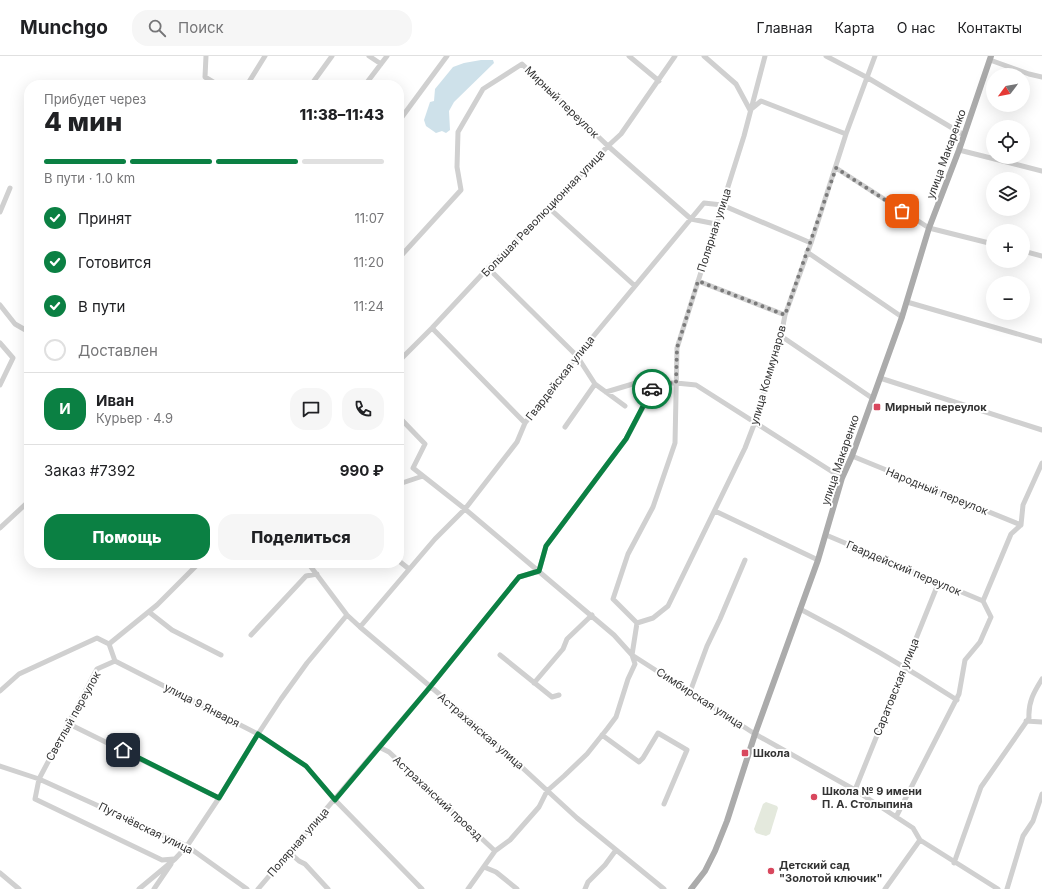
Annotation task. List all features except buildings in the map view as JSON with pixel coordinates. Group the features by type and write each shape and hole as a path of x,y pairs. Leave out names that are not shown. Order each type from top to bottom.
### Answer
{"main road":[{"name":"улица Макаренко","path":"691,889 705,870 715,851 727,821 755,734 818,560 842,478 852,456 902,317 929,228 960,150 991,58"}],"street":[{"path":"206,56 205,76 211,80"},
{"path":"250,80 265,56"},
{"path":"315,80 332,56"},
{"path":"369,56 381,64"},
{"path":"370,80 387,56"},
{"path":"404,114 446,56"},
{"path":"629,56 659,81"},
{"name":"Большая Революционная улица","path":"404,356 488,268 550,208 621,134 675,56"},
{"path":"704,56 736,84 750,110 760,101 846,134"},
{"name":"Полярная улица","path":"637,623 613,599 628,554 652,507 676,443 677,348 744,136 765,56"},
{"path":"826,56 868,78 964,135"},
{"name":"улица Коммунаров","path":"637,623 653,618 668,606 745,448 755,422 781,336 785,315 811,243 846,134 875,56"},
{"path":"991,58 1032,75 1042,77"},
{"name":"Мирный переулок","path":"404,253 461,190 457,167 458,132 483,89 522,64 608,146 691,219"},
{"path":"960,150 1042,171"},
{"path":"836,168 929,228 986,242"},
{"path":"0,212 10,188"},
{"name":"Гвардейская улица","path":"360,627 435,539 465,509 517,442 524,423 577,356 704,203 722,205"},
{"path":"722,205 811,243"},
{"path":"550,208 635,286"},
{"path":"691,219 716,224"},
{"path":"807,252 902,317"},
{"path":"1030,253 1042,256"},
{"path":"488,268 577,356 595,384 625,406"},
{"path":"698,281 785,315"},
{"path":"907,302 1042,341"},
{"path":"0,305 15,324 24,329"},
{"path":"432,328 524,423"},
{"path":"781,336 872,398"},
{"path":"0,343 13,358 0,385"},
{"path":"880,378 1042,430"},
{"path":"606,392 636,383 676,383 696,385 842,478"},
{"path":"539,571 546,546 626,439 656,383"},
{"path":"565,427 595,384"},
{"name":"Симбирская улица","path":"404,422 424,444 413,468 465,509 614,634 632,655 755,734 854,790 913,828 920,840 954,863 998,889"},
{"name":"Народный переулок","path":"852,456 1021,526"},
{"path":"896,817 957,700 964,660 980,642 990,617 983,602 1011,534 1021,526 1023,505 1042,463"},
{"path":"404,482 424,476"},
{"path":"0,528 24,506"},
{"path":"714,511 818,560"},
{"name":"Гвардейский переулок","path":"826,535 983,602"},
{"path":"690,692 707,646 745,560"},
{"path":"404,565 409,569"},
{"path":"109,644 149,612 194,568"},
{"name":"Астраханская улица","path":"312,568 348,615 360,627 477,726 577,818 664,889"},
{"name":"Полярная улица","path":"258,889 430,687 519,577 539,571"},
{"path":"251,635 306,576 317,574"},
{"name":"Саратовская улица","path":"854,790 938,584"},
{"path":"800,609 839,629 957,700"},
{"path":"149,612 172,630 221,654"},
{"path":"139,889 175,859 187,846 219,798 258,734 307,663 348,615"},
{"path":"534,683 563,649 567,639 592,616"},
{"path":"468,889 495,851 510,840 539,807 547,790 587,754 616,717 628,679 635,664 632,655 637,623"},
{"path":"0,691 19,674 97,638 109,644 115,661"},
{"path":"500,655 552,697 559,695"},
{"name":"улица 9 Января","path":"115,661 258,734 306,766 335,800 422,889"},
{"name":"Светлый переулок","path":"39,778 97,669 115,661"},
{"path":"954,863 981,787 1029,718 1028,708 1042,679"},
{"path":"1026,722 1042,722"},
{"path":"67,723 219,798"},
{"path":"602,735 639,762 658,733 687,750 664,804"},
{"name":"Астраханский проезд","path":"379,747 389,752 495,851"},
{"name":"Пугачёвская улица","path":"0,766 39,778 187,846 247,889"},
{"name":"Пугачёвская улица","path":"39,778 35,798 162,860 175,859"},
{"path":"1006,889 1023,836 1033,821 1042,794"},
{"path":"885,889 920,840"},
{"path":"585,889 588,882 605,865 616,850"},
{"path":"290,853 305,864 328,889"},
{"path":"154,889 175,859"},
{"path":"484,867 496,872 517,889"},
{"path":"0,873 19,889"}],"shaded area":[{"path":"481,60 493,60 494,63 454,102 449,111 450,130 446,133 442,131 436,133 426,126 424,120 430,102 434,101 435,89 453,67 464,63"},
{"path":"766,802 777,806 778,808 770,834 766,836 756,833 754,829 763,804"}],"way so far":[{"path":"652,389 656,383 676,383 677,348 698,281 785,315 836,168 902,211"}],"place":[{"name":"Мирный переулок","path":"877,407"},
{"name":"Школа","path":"745,753"},
{"name":"Школа № 9 имени П. А. Столыпина","path":"814,797"},
{"name":"Детский сад \"Золотой ключик\"","path":"771,871"}],"route":[{"path":"123,750 219,798 258,734 306,766 335,800 430,687 519,577 539,571 546,546 626,439 652,389"}]}
